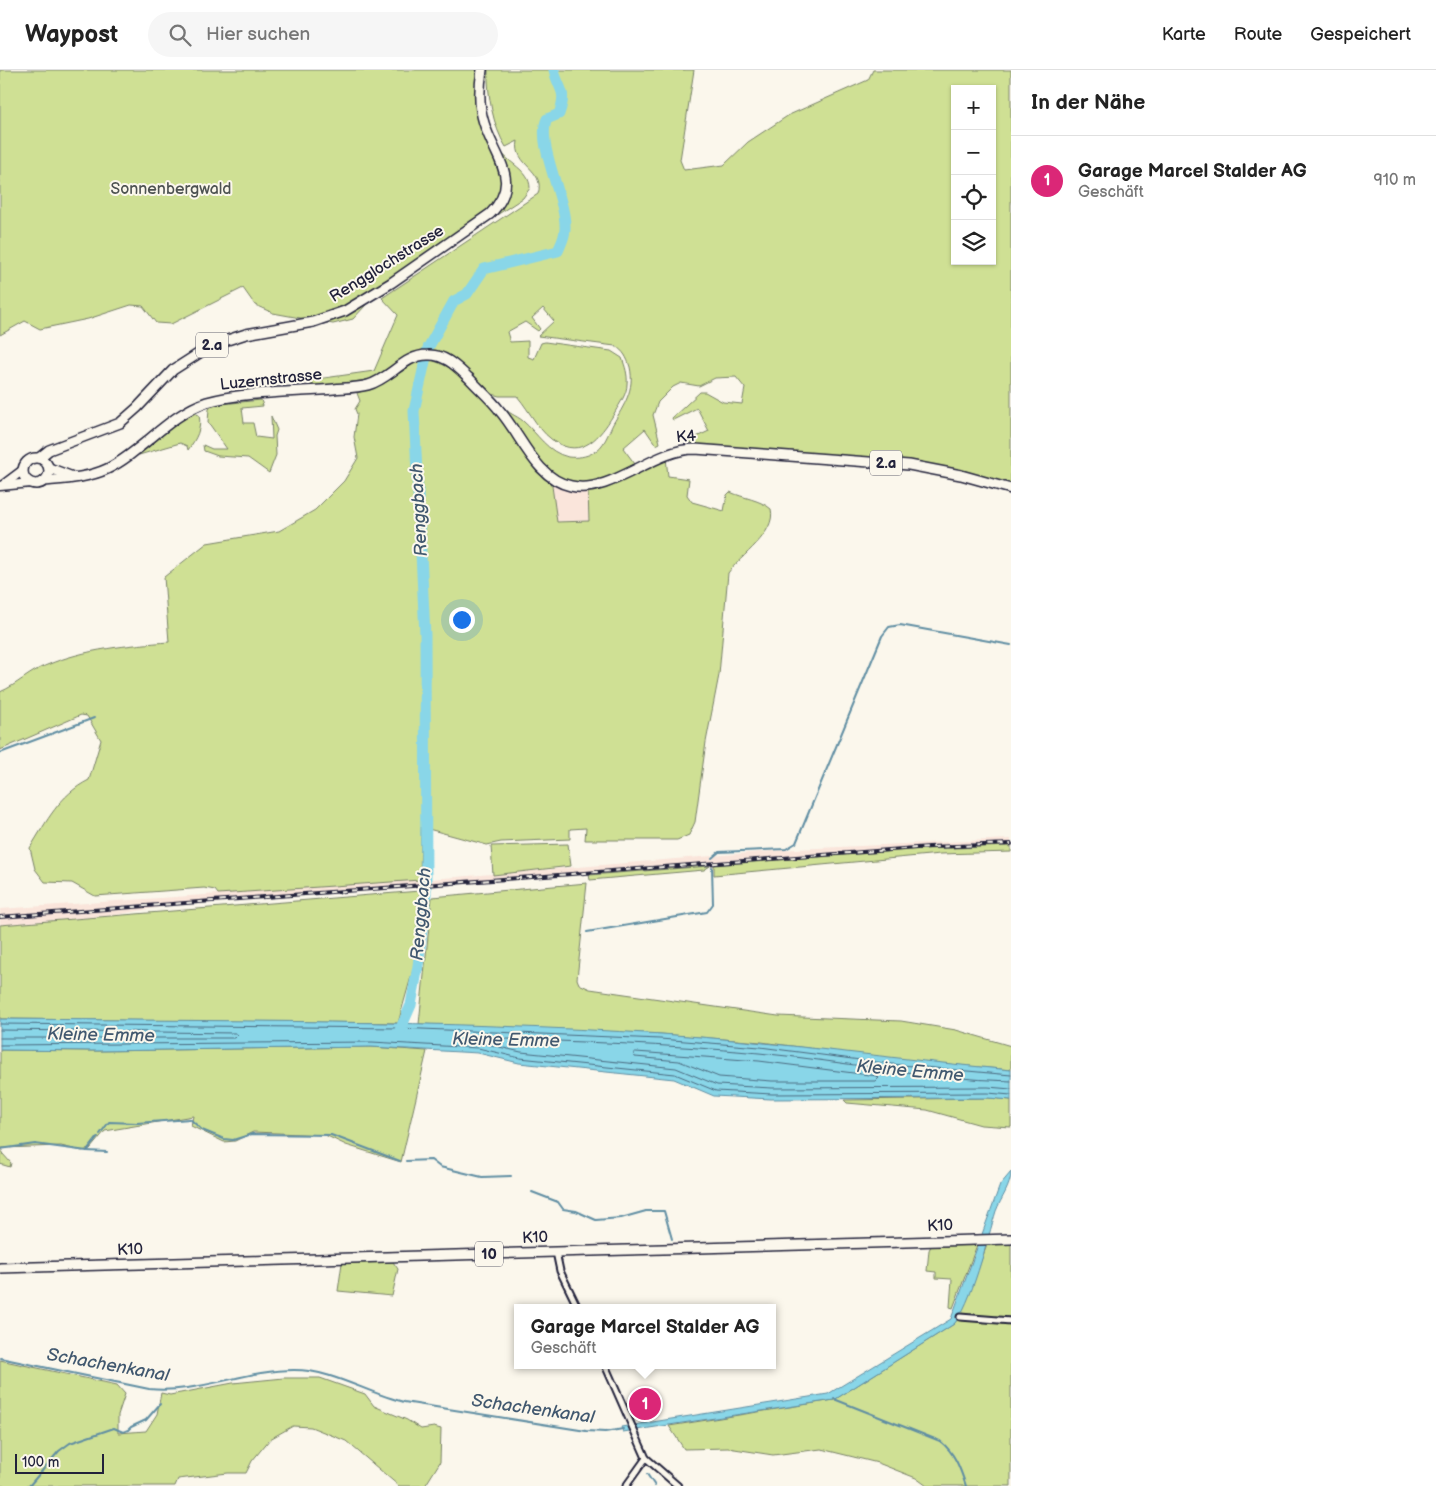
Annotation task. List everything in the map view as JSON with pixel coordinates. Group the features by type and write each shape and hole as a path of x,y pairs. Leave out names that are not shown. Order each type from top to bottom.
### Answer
{"main road":[{"name":"Rengglochstrasse","path":"39,458 55,448 120,423 173,370 204,349 246,334 324,320 345,311 391,284 490,214 504,194 506,176 503,164 488,135 481,112 479,93 482,70"},
{"name":"K4","path":"424,355 442,357 452,362 494,403 545,472 559,482 572,486 585,487 603,483 670,453 695,449 909,466 955,473 1011,490"},
{"name":"Luzernstrasse","path":"44,481 89,476 112,466 179,417 203,404 233,397 368,385 410,359 424,355"},
{"path":"2,485 44,481 49,475 49,466 55,448"},
{"path":"2,485 23,470 28,460 39,458 49,466 74,477"},
{"path":"23,470 25,477 31,483"},
{"name":"K10","path":"0,1268 1011,1239"}],"street":[{"path":"556,1252 560,1271 576,1304"},
{"path":"960,1317 1011,1321"},
{"path":"607,1369 646,1458 678,1486"},
{"path":"626,1486 646,1458"}],"shaded area":[{"path":"548,480 566,489 588,490 589,521 556,522 552,486"},
{"path":"1011,839 1011,846 924,849 166,906 116,915 0,925 0,909 420,880 796,849"}],"green space":[{"name":"Sonnenbergwald","path":"0,70 483,70 483,90 491,131 499,149 526,176 530,188 523,198 377,293 353,319 333,324 273,313 255,305 243,288 171,324 156,323 143,306 131,305 88,319 40,329 25,321 0,335"},
{"path":"488,70 694,70 680,160 684,170 724,165 748,142 789,115 868,80 873,70 1011,70 1011,486 973,475 698,445 688,441 709,431 697,408 673,420 672,418 700,392 705,392 723,402 742,404 745,388 736,377 715,378 699,386 681,383 673,387 658,402 653,415 660,443 656,445 645,429 623,448 635,464 598,481 585,483 571,481 558,476 536,456 501,407 502,405 523,421 554,451 568,457 585,456 597,450 603,444 625,404 631,383 630,367 625,355 615,346 538,336 554,321 543,308 532,318 540,329 538,331 525,322 507,332 510,342 528,341 528,357 534,359 541,343 545,342 611,351 622,358 627,374 626,391 611,419 600,434 586,445 578,448 559,444 546,435 517,396 499,396 489,393 451,356 434,351 416,352 373,379 312,388 310,380 374,371 398,315 382,298 538,194 538,179 520,156 518,141 506,147 501,139 494,120"},
{"path":"431,360 449,368 466,379 482,394 511,429 552,486 557,522 589,521 588,490 666,458 668,476 689,479 687,495 692,502 724,511 727,495 730,492 757,501 771,509 769,527 756,544 728,573 719,675 706,742 695,822 689,835 677,840 585,840 586,828 570,829 570,839 501,842 487,845 421,827 420,880 218,894 215,890 204,888 95,896 72,883 45,882 35,869 30,848 55,809 70,793 89,780 101,740 87,716 81,715 0,750 0,692 41,668 76,655 123,646 169,642 164,577 207,543 279,531 315,510 344,481 358,458 354,437 357,414 355,409 360,401 357,393 383,384 416,362"},
{"path":"261,400 263,406 242,408 244,423 253,423 256,437 272,439 271,416 277,430 275,436 276,455 269,473 248,458 218,456 204,451 203,445 212,449 227,449 208,422 209,409 212,405"},
{"path":"194,413 199,415 199,429 196,438 188,450 187,446 180,443 139,455 180,421"},
{"path":"568,844 571,866 493,875 491,846"},
{"path":"1011,846 1011,852 940,854 714,875 714,865 924,849"},
{"path":"710,866 704,870 590,880 589,875"},
{"path":"587,883 577,979 579,984 590,989 778,1016 901,1021 956,1030 1011,1046 1011,1070 891,1059 761,1042 660,1034 419,1024 432,897"},
{"path":"420,891 414,966 398,1023 0,1019 0,925"},
{"path":"371,1047 427,1051 401,1162 346,1145 325,1135 253,1132 235,1141 224,1142 191,1126 193,1116 105,1131 90,1149 82,1151 61,1146 2,1148 2,1153 11,1163 10,1167 0,1164 0,1050 97,1051"},
{"path":"988,1098 1011,1100 1011,1127 981,1125 927,1110 847,1103 844,1100"},
{"path":"1011,1244 1011,1320 960,1316 987,1245"},
{"path":"977,1245 953,1308 950,1307 952,1279 936,1278 936,1272 927,1271 929,1250 931,1246"},
{"path":"393,1262 398,1269 392,1296 338,1291 342,1263"},
{"path":"958,1318 1011,1323 1011,1486 927,1486 916,1478 878,1463 821,1449 773,1455 728,1448 684,1449 669,1426 834,1400 954,1324"},
{"path":"0,1360 117,1385 125,1394 118,1415 118,1433 146,1431 157,1414 161,1393 170,1395 233,1383 284,1378 320,1378 365,1394 374,1406 407,1420 421,1429 434,1427 441,1429 440,1462 425,1486 399,1486 346,1441 311,1427 293,1426 270,1439 252,1461 246,1473 228,1473 178,1479 175,1486 0,1486"}],"water":[{"name":"Kleine Emme","path":"0,1019 496,1026 706,1037 1011,1070 1011,1100 988,1098 771,1099 714,1096 674,1079 519,1063 478,1053 371,1047 97,1051 0,1050"},
{"path":"1011,1172 1008,1187 996,1211 973,1287 967,1302 954,1324 834,1400 623,1432 621,1427 828,1394 951,1319 1000,1185"}],"waterway":[{"name":"Renggbach","path":"397,1037 411,1005 418,966 426,893 425,635 414,411 428,348 454,301 467,294 484,269 558,251 562,243 565,232 564,217 548,157 544,129 547,119 559,114 562,106 562,94 554,70"},
{"path":"712,858 719,852 786,849 796,843 882,636 889,627 900,625 1011,645"},
{"path":"0,753 94,718"},
{"path":"587,932 707,912 713,904 712,867"},
{"path":"100,1134 109,1122 137,1123 190,1119 202,1130 224,1139 233,1140 252,1134 331,1135 400,1161"},
{"path":"0,1149 35,1144 87,1151 98,1137"},
{"path":"87,1151 107,1152"},
{"path":"406,1161 431,1160 440,1167 482,1177 511,1176"},
{"path":"532,1192 558,1202 563,1209 576,1211 596,1220 621,1218 646,1211 664,1211 672,1239"},
{"name":"Schachenkanal","path":"0,1358 149,1389 167,1390 276,1371 308,1371 336,1378 404,1402 586,1431 605,1432 623,1429"},
{"path":"834,1399 940,1441 953,1456 966,1486"},
{"path":"29,1486 59,1451 70,1443 114,1428 123,1432 128,1430 146,1420 160,1404"},
{"path":"647,1474 655,1486"}],"railway":[{"path":"0,917 929,847 1011,844"}],"place":[{"name":"Garage Marcel Stalder AG","path":"645,1404"}]}
